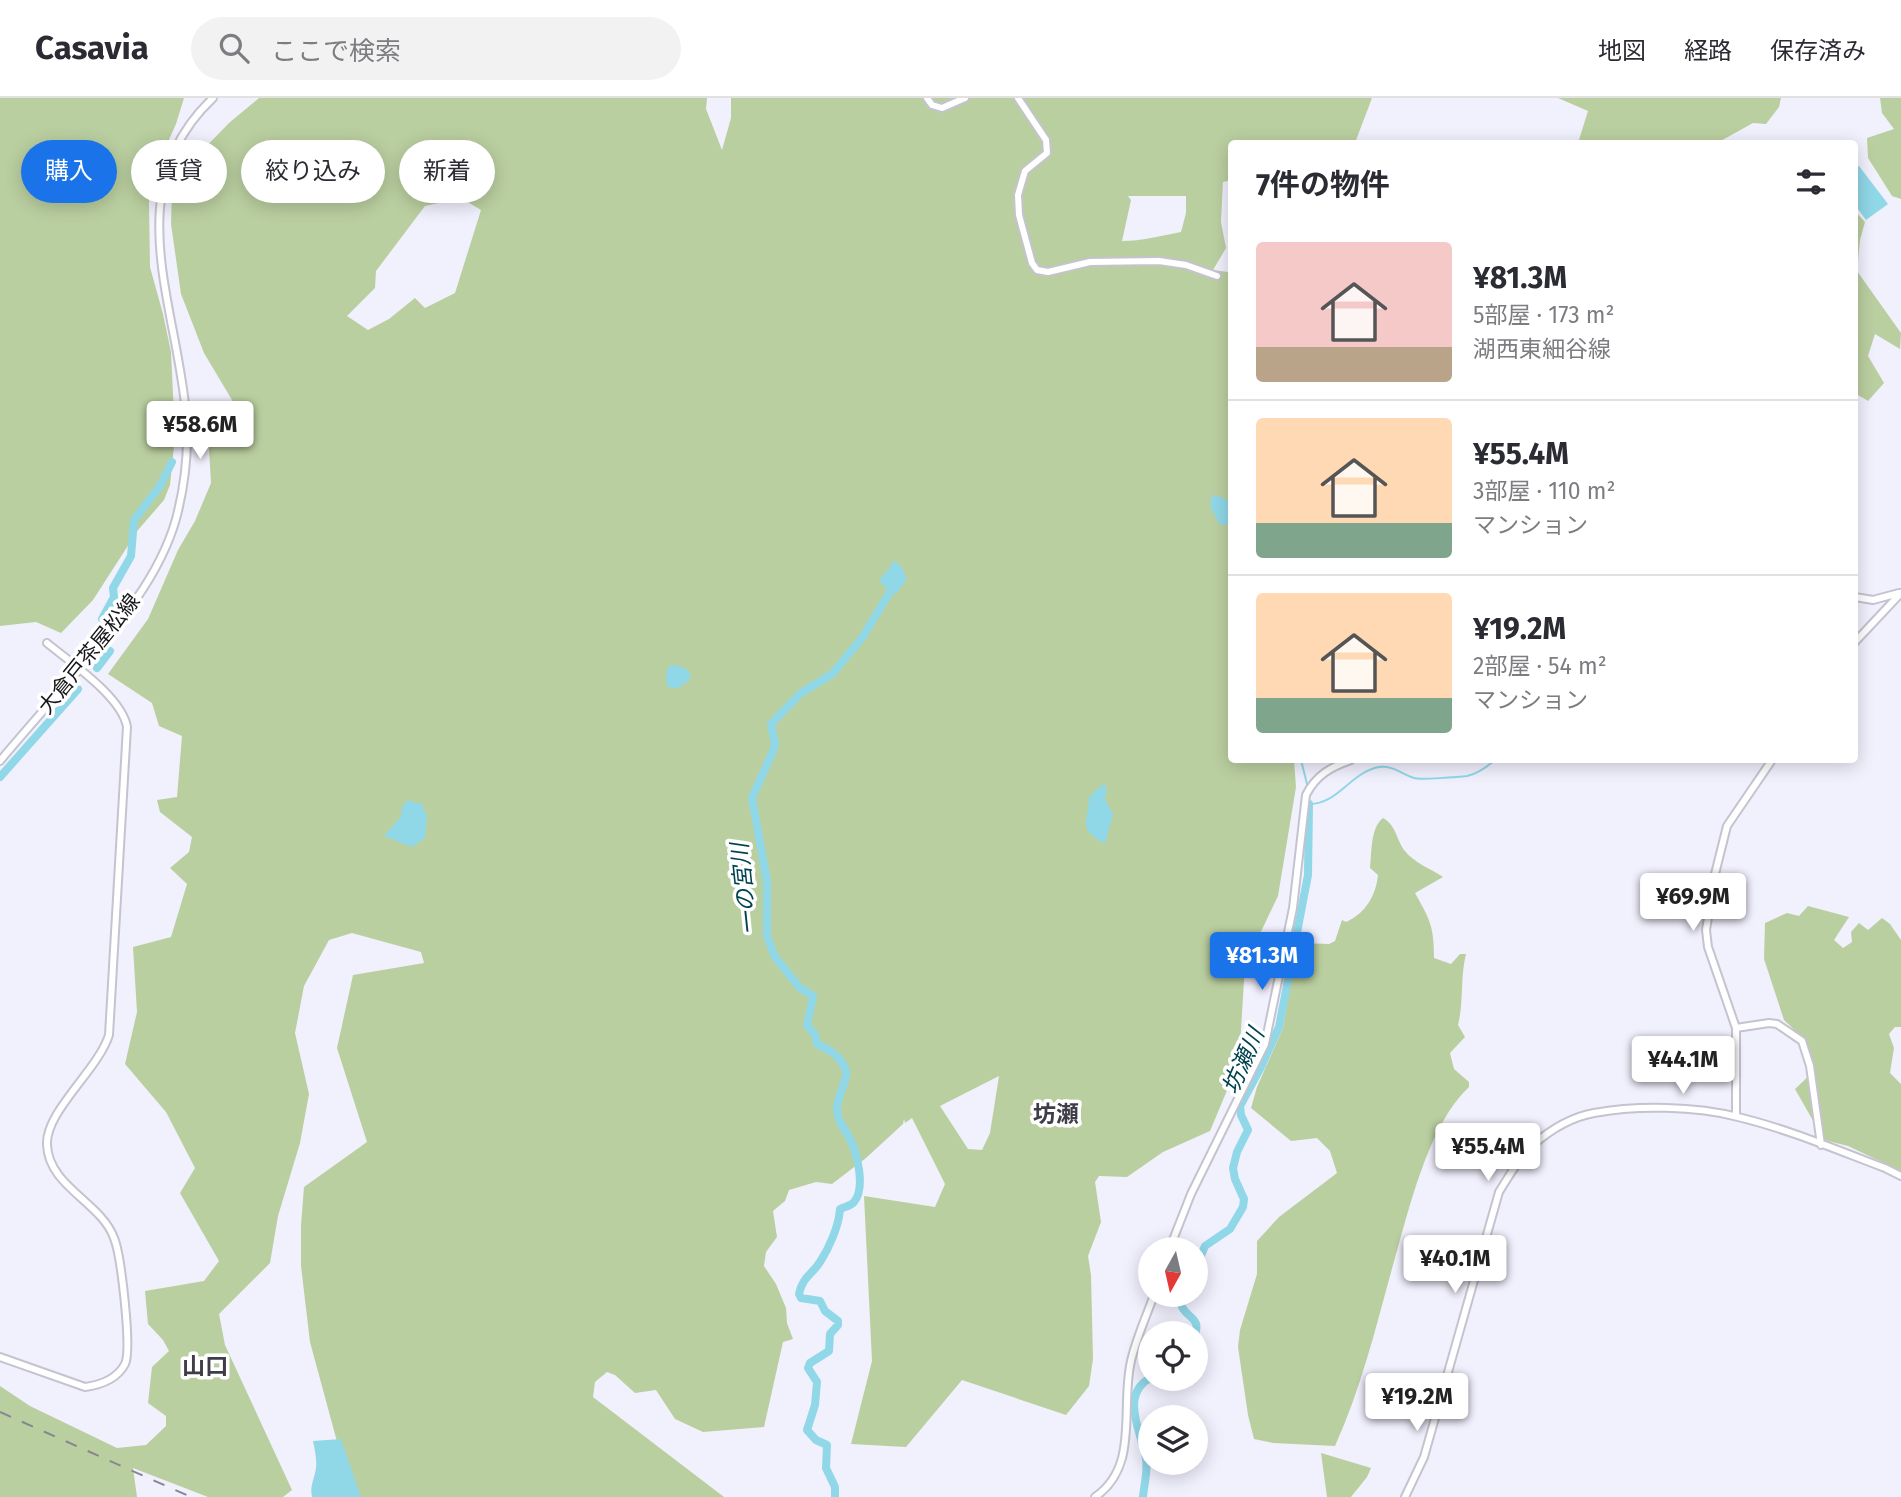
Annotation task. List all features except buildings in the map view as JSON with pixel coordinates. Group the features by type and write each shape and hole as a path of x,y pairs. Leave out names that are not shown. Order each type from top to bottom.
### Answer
{"street":[{"name":"大倉戸茶屋松線","path":"0,761 118,625 147,582 176,519 186,461 186,415 160,264 159,206 172,157 185,131 213,98"},
{"path":"927,98 932,105 942,108 965,98"},
{"path":"1018,98 1048,146 1047,153 1025,171 1018,195 1019,215 1025,229 1032,263 1037,270 1048,272 1090,262 1159,261 1186,265 1217,276"},
{"path":"1858,598 1873,600 1901,593"},
{"path":"1858,639 1901,593"},
{"path":"0,1357 85,1387 99,1385 114,1377 125,1365 129,1348 115,1238 96,1212 63,1180 52,1164 47,1146 49,1129 107,1043 127,727 117,705 47,643"},
{"path":"1174,1237 1202,1170 1265,1044 1293,908 1306,794 1320,775 1342,763"},
{"path":"1736,1116 1736,1028 1708,947 1706,930 1715,874 1727,826 1770,763"},
{"path":"1736,1028 1777,1024 1802,1041 1810,1066 1821,1145"},
{"path":"1405,1497 1424,1457 1499,1192 1532,1145 1556,1128 1593,1113 1628,1109 1700,1110 1736,1116 1901,1176"},
{"path":"1095,1497 1110,1486 1122,1461 1126,1392 1131,1360 1150,1307"}],"green space":[{"path":"0,98 184,98 169,140 131,140 131,203 149,203 150,267 171,352 175,436 170,485 164,500 138,530 93,600 61,633 36,622 0,626"},
{"path":"259,98 707,98 706,109 722,150 731,118 731,98 1372,98 1356,140 1228,140 1228,181 1223,182 1221,222 1226,248 1213,270 1228,272 1228,763 1294,763 1296,787 1278,896 1245,965 1239,1062 1210,1131 1163,1152 1127,1177 1099,1176 1095,1182 1101,1222 1088,1256 1093,1359 1089,1386 1066,1415 962,1380 906,1447 851,1444 872,1361 864,1196 935,1207 945,1184 912,1118 905,1123 904,1119 903,1124 866,1158 832,1184 816,1182 789,1190 785,1201 773,1211 777,1237 766,1252 764,1266 776,1284 786,1308 787,1323 793,1339 783,1342 764,1427 703,1432 675,1419 656,1390 635,1393 615,1375 607,1372 595,1382 593,1397 724,1497 352,1497 310,1342 301,1266 304,1187 367,1142 337,1048 353,975 424,963 421,952 352,933 329,940 304,986 295,1033 309,1094 300,1143 278,1216 270,1263 219,1314 225,1345 292,1490 283,1497 208,1497 133,1468 137,1497 0,1497 0,1386 30,1406 117,1448 146,1445 166,1426 166,1416 148,1403 152,1367 169,1351 148,1324 145,1291 204,1281 219,1261 180,1193 195,1168 166,1112 125,1064 137,1012 133,947 171,937 187,884 170,868 189,852 192,837 160,812 157,800 177,797 182,736 159,726 152,703 108,674 148,619 178,550 195,521 211,483 209,449 232,400 204,353 181,294 171,224 172,203 227,203 227,140 212,140","holes":["399,140 495,140 495,203 469,203 481,210 455,293 425,308 415,298 389,319 368,330 347,316 375,288 376,271 425,206 438,203 399,203","1128,196 1186,196 1186,213 1181,232 1122,241 1131,200","999,1076 990,1133 982,1150 968,1149 940,1106"]},
{"path":"1558,98 1781,98 1779,107 1766,124 1753,123 1722,140 1579,140 1588,111"},
{"path":"1880,98 1901,98 1901,199 1892,196 1868,158 1867,138 1894,129 1882,113"},
{"path":"1858,214 1865,222 1858,261"},
{"path":"1858,272 1901,333 1900,349 1875,334 1868,356 1884,383 1868,401 1858,395"},
{"path":"1383,818 1394,829 1408,855 1443,877 1415,893 1430,924 1434,958 1451,964 1460,954 1466,954 1458,1025 1465,1037 1450,1053 1454,1069 1469,1082 1469,1087 1444,1120 1424,1162 1363,1373 1335,1446 1273,1443 1254,1439 1238,1347 1240,1330 1257,1274 1257,1241 1279,1217 1337,1173 1330,1151 1317,1138 1291,1141 1251,1108 1257,1087 1283,1028 1296,949 1299,943 1329,944 1335,941 1342,920 1346,922 1353,918 1369,903 1378,875 1370,868 1372,841"},
{"path":"1808,906 1849,917 1834,940 1843,948 1852,942 1851,932 1859,923 1868,930 1882,918 1890,924 1901,940 1901,1027 1895,1027 1889,1034 1894,1048 1890,1073 1901,1084 1901,1171 1848,1146 1824,1140 1795,1089 1814,1071 1805,1040 1784,1020 1764,959 1765,923 1787,913 1799,916"},
{"path":"1321,1453 1371,1468 1351,1497 1327,1497"}],"water":[{"path":"1858,167 1888,204 1866,220 1858,209"},
{"path":"1212,495 1228,502 1228,524 1220,525 1210,506"},
{"path":"893,561 901,566 907,579 896,594 889,592 879,580"},
{"path":"676,665 688,670 691,677 683,685 674,688 667,686 666,673 669,666"},
{"path":"1102,785 1107,786 1105,799 1113,814 1105,844 1091,834 1086,825 1089,797"},
{"path":"408,800 418,804 421,802 427,817 425,838 412,847 384,836 401,817 402,807"},
{"path":"341,1439 361,1497 312,1497 316,1465 313,1441"}],"waterway":[{"path":"102,619 114,597 113,588 131,556 134,520 160,486 172,462"},
{"name":"一の宮川","path":"835,1497 835,1487 826,1468 827,1445 816,1440 807,1430 815,1405 817,1382 808,1368 810,1363 829,1351 830,1334 838,1321 825,1311 820,1301 801,1298 799,1294 803,1283 830,1244 840,1209 853,1203 858,1196 858,1161 837,1110 846,1078 845,1068 834,1053 817,1044 815,1035 807,1025 813,996 800,988 775,957 767,936 767,881 752,798 775,744 771,724 801,693 832,674 862,638 890,592"},
{"path":"97,668 110,651"},
{"path":"0,777 78,689"},
{"path":"1302,763 1308,788"},
{"path":"1309,794 1309,804 1319,803 1336,794 1360,775 1379,767 1393,769 1417,779 1448,778 1471,775 1491,763"},
{"name":"坊瀬川","path":"1208,1244 1230,1229 1243,1207 1244,1199 1233,1168 1237,1152 1248,1130 1240,1106 1279,1027 1308,875 1309,804"},
{"name":"坊瀬川","path":"1182,1307 1194,1321"},
{"name":"坊瀬川","path":"1138,1391 1134,1405 1146,1464 1143,1497"}],"railway":[{"path":"0,1412 191,1497"}],"district":[{"name":"坊瀬","path":"1056,1114"},
{"name":"山口","path":"205,1366"}]}
